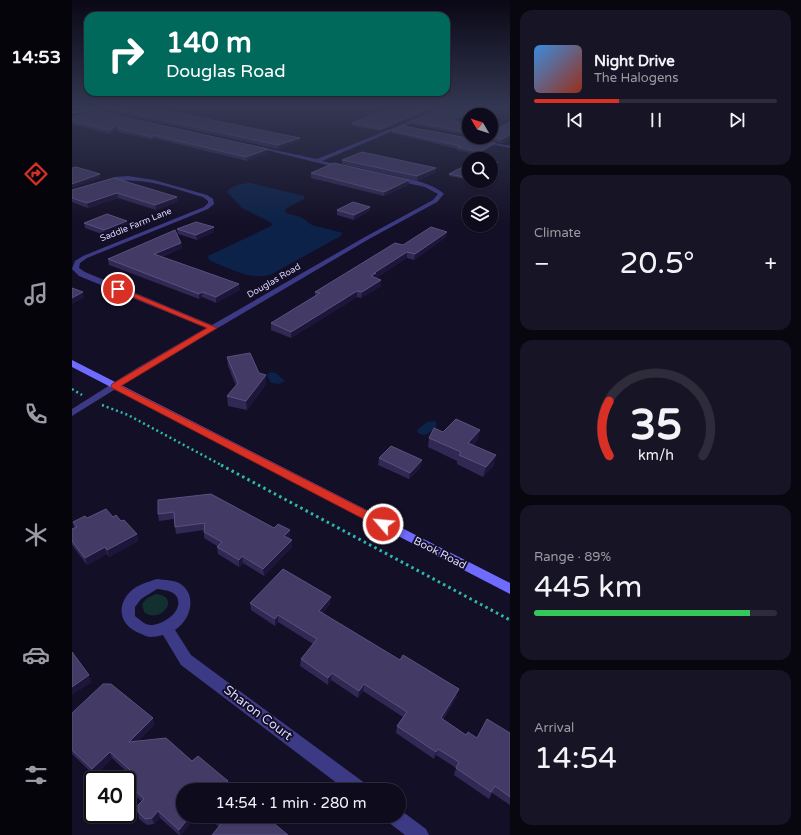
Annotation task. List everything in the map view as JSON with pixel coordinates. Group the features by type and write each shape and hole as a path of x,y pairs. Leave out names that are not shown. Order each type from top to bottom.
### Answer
{"street":[{"path":"252,147 348,168"},
{"path":"317,161 349,147"},
{"name":"Saddle Farm Lane","path":"94,185 117,178 137,177 205,196 211,200 211,204 206,208 85,257 77,262 75,268 82,274 213,328"},
{"name":"Douglas Road","path":"72,413 115,386 366,238 440,197 440,192 431,187 393,178"},
{"name":"Book Road","path":"72,363 510,589"},
{"name":"Sharon Court","path":"166,628 186,660 351,783"},
{"path":"404,823 420,835"}],"path":[{"path":"72,389 86,397"},
{"path":"98,403 128,415 510,620"}],"green space":[{"path":"156,594 165,597 168,600 168,605 164,611 158,615 147,614 144,612 142,604 147,598"}],"water":[{"path":"251,183 304,196 304,199 287,208 285,210 286,213 301,217 312,225 343,233 339,237 270,275 248,275 233,271 209,260 208,256 271,226 272,224 270,222 242,208 227,192 234,186"},
{"path":"270,372 276,373 285,381 279,384 271,383 267,375"},
{"path":"427,422 436,422 436,427 426,435 418,433 417,430"}],"building":[{"path":"204,147 259,147 268,149 246,157"},
{"path":"458,147 488,147 479,152"},
{"path":"362,152 436,168 417,176 342,160"},
{"path":"334,163 409,180 384,192 311,173"},
{"path":"76,167 100,174 72,184 72,168"},
{"path":"462,167 462,177 449,174"},
{"path":"114,178 177,197 155,205 117,193 87,203 72,198 72,190"},
{"path":"353,202 370,207 354,215 337,210"},
{"path":"107,214 127,221 104,230 84,223"},
{"path":"196,222 214,227 196,235 177,229"},
{"path":"431,227 447,232 415,254 407,252 374,273 376,273 371,276 381,280 362,292 357,291 291,332 271,323 320,293 315,292 395,243 403,245"},
{"path":"175,230 181,243 154,254 239,284 216,297 202,292 199,294 108,259"},
{"path":"72,288 83,292 72,298"},
{"path":"250,353 259,373 266,375 246,401 227,396 238,383 227,357"},
{"path":"456,419 480,430 468,443 496,455 486,467 459,455 461,452 429,438 434,428 443,432"},
{"path":"391,446 422,460 410,473 379,458"},
{"path":"211,494 274,528 278,524 290,530 284,536 292,540 263,569 242,556 239,560 217,547 222,542 204,532 205,523 175,527 174,512 158,514 158,500"},
{"path":"106,509 113,517 116,515 121,521 124,520 137,534 107,550 105,547 85,558 72,541 72,529 77,527 73,522 85,516 87,518"},
{"path":"283,569 331,597 319,611 400,660 403,655 459,689 441,718 466,735 468,732 477,738 487,719 510,733 510,797 495,786 491,792 456,768 459,762 438,749 436,752 397,726 407,712 364,684 359,691 332,673 328,678 301,659 317,639 278,615 275,619 250,603"},
{"path":"72,652 89,675 72,687"},
{"path":"103,684 111,684 153,718 129,742 166,738 192,761 198,756 228,781 226,783 176,783 176,823 184,823 179,830 158,811 152,818 145,819 138,812 138,805 144,799 136,791 136,771 129,771 130,770 110,752 92,769 72,750 72,713"},
{"path":"220,823 273,823 288,835 212,835 221,824"}],"route":[{"path":"118,289 213,328 115,386 383,524"}]}
